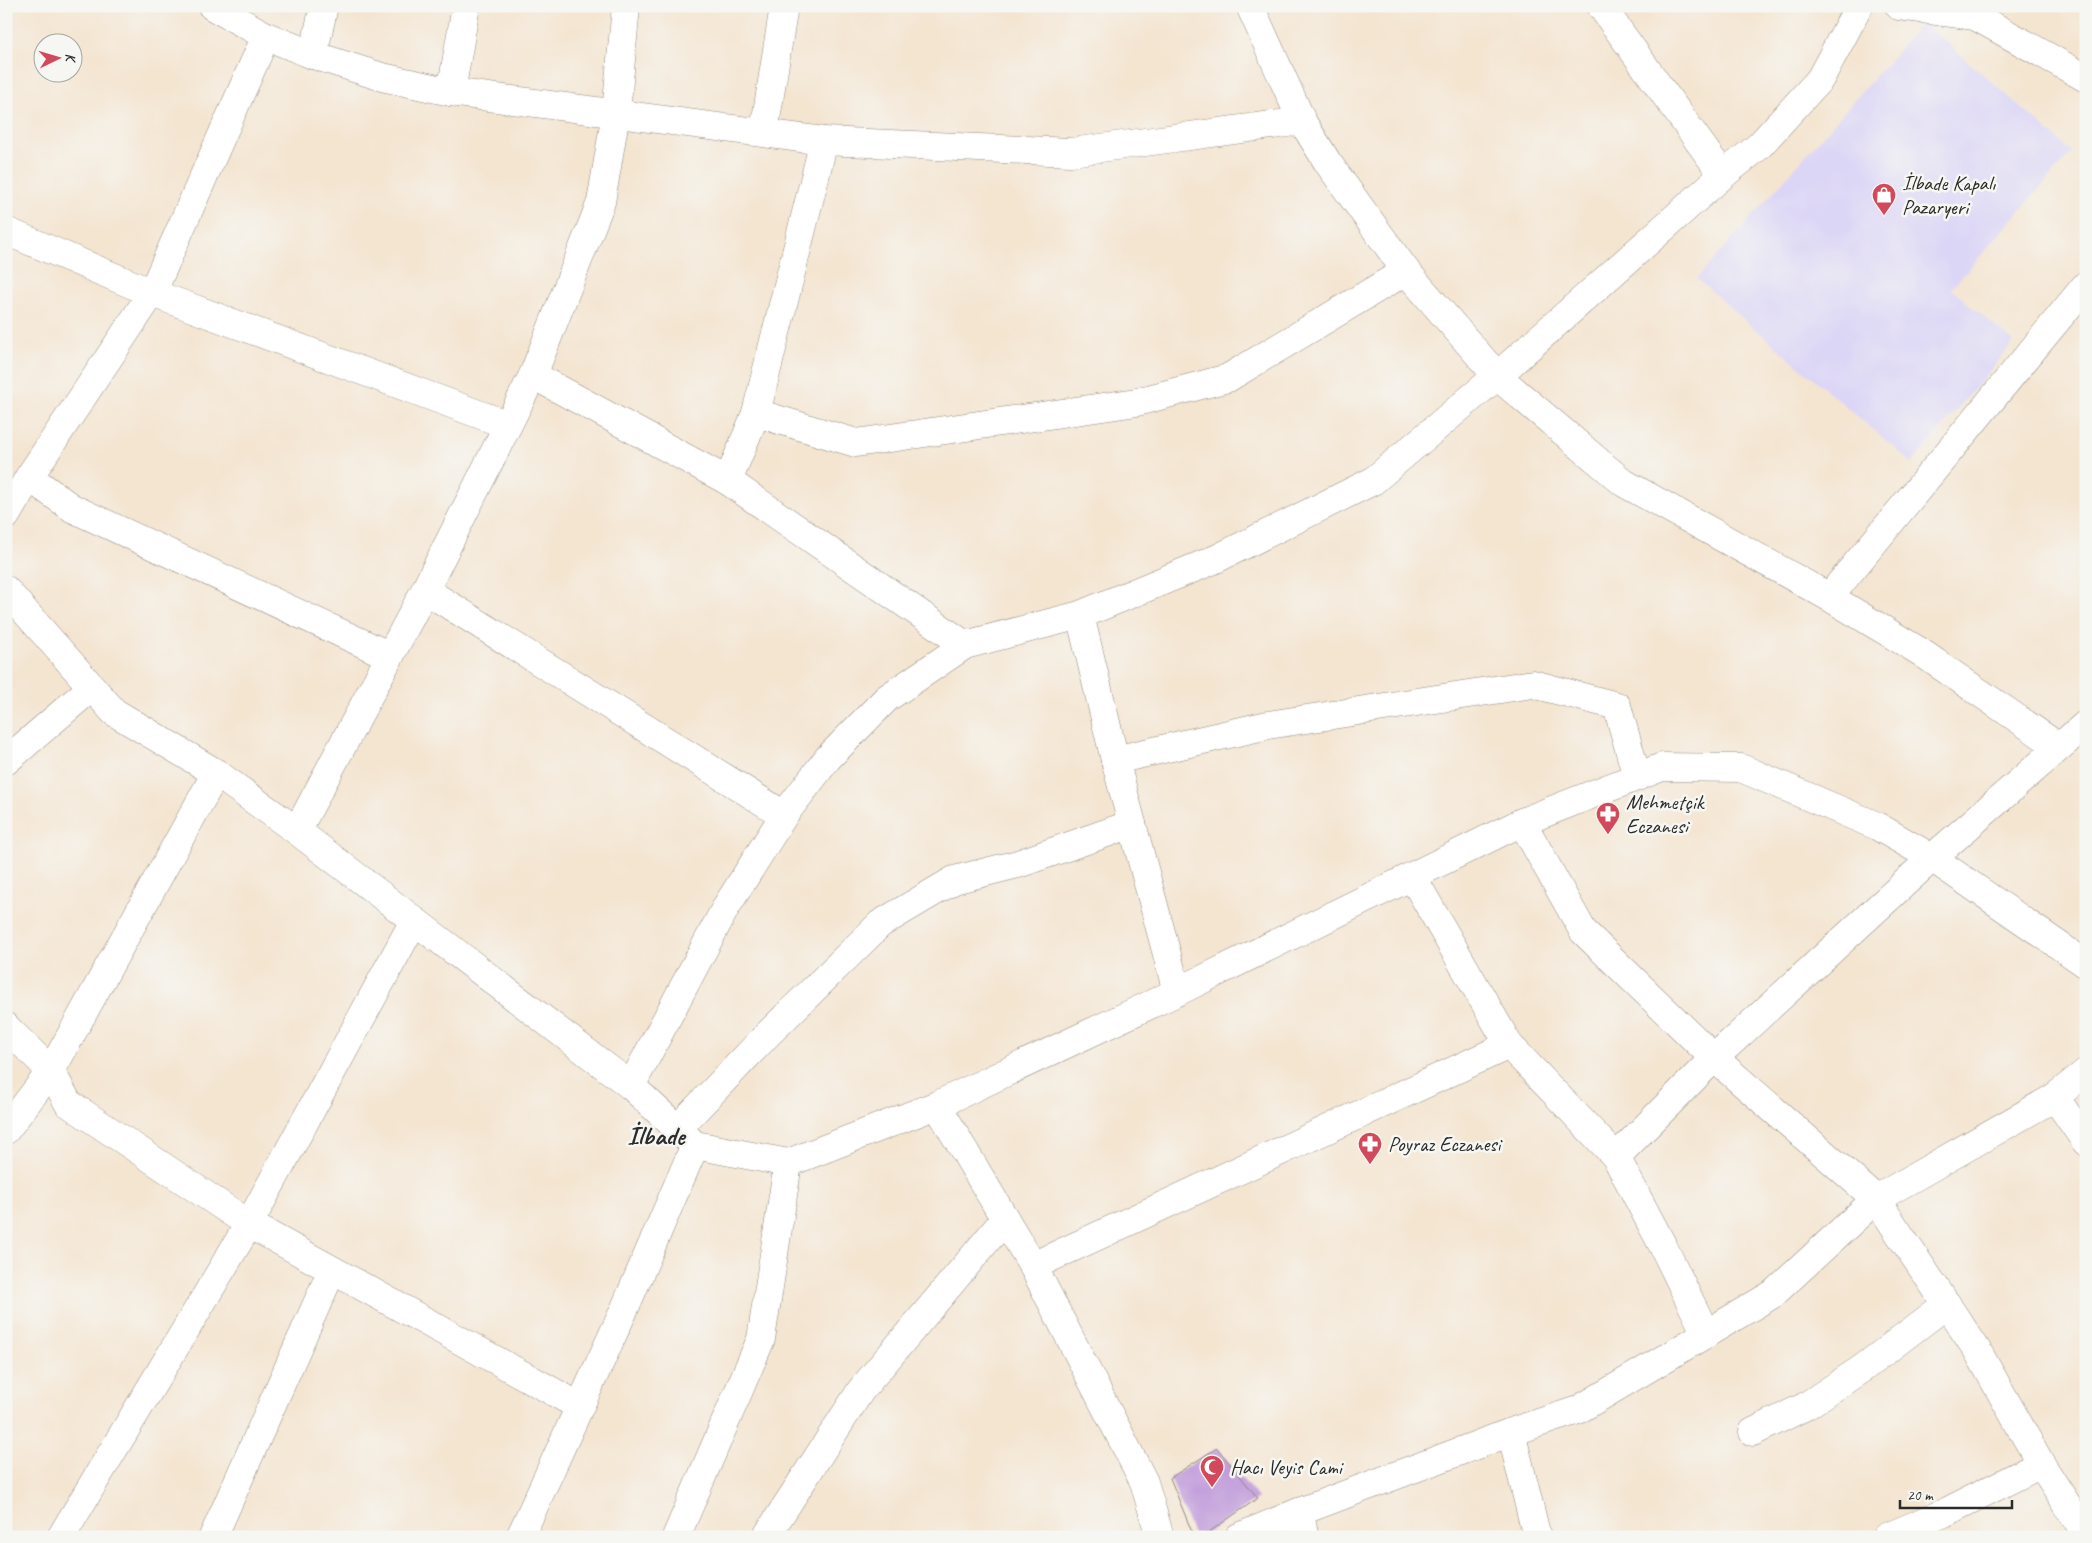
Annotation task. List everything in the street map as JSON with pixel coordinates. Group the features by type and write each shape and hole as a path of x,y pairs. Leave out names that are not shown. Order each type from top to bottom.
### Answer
{"street":[{"path":"212,6 266,36 313,55 382,77 451,92 824,141 1071,152 1302,121"},
{"path":"313,55 324,6"},
{"path":"451,92 466,6"},
{"path":"297,831 425,590 533,375 601,202 616,113 626,6"},
{"path":"764,132 784,6"},
{"path":"1250,6 1302,121 1328,163 1406,271 1497,376 1624,483 1829,597 1919,652 2059,747"},
{"path":"1601,6 1723,175"},
{"path":"631,1086 726,907 784,815 828,758 887,698 965,646 1080,615 1216,558 1373,481 1497,376 1723,175 1759,146 1820,79 1859,6"},
{"path":"1899,6 1978,11 2086,78"},
{"path":"6,516 29,478 152,293 266,36"},
{"path":"728,481 756,413 824,141"},
{"path":"6,231 152,293 508,424"},
{"path":"756,413 856,443 1137,402 1228,378 1406,271"},
{"path":"1829,597 2086,285"},
{"path":"533,375 728,481 965,646"},
{"path":"29,478 72,508 390,656"},
{"path":"6,590 114,712 216,774 297,831 631,1086 686,1138 788,1163 937,1105 1178,992 1522,822 1662,767 1741,768 1876,826 1932,858 2086,964"},
{"path":"425,590 784,815"},
{"path":"1080,615 1115,760 1178,992"},
{"path":"1115,760 1268,725 1533,684 1617,706 1637,777"},
{"path":"6,761 92,687"},
{"path":"1616,1157 1714,1058 1932,858 2086,724"},
{"path":"6,1130 51,1071 216,774"},
{"path":"1522,822 1583,931 1714,1058 1876,1199 1976,1350 2041,1464 2086,1534"},
{"path":"520,1537 624,1310 686,1138 767,1035 880,924 954,880 1018,864 1132,824"},
{"path":"1412,876 1509,1045 1616,1157 1664,1248 1706,1334"},
{"path":"61,1537 249,1224 414,921"},
{"path":"6,1027 51,1071 68,1103 249,1224 579,1406"},
{"path":"1033,1266 1509,1045"},
{"path":"1239,1537 1302,1524 1511,1432 1578,1410 1773,1294 1876,1199 2055,1097 2086,1072"},
{"path":"2055,1097 2086,1142"},
{"path":"937,1105 1033,1266 1144,1482 1151,1532"},
{"path":"676,1537 761,1338 788,1163"},
{"path":"766,1537 861,1390 1005,1219"},
{"path":"213,1537 332,1270"},
{"path":"1753,1432 1814,1400 1863,1368 1947,1304"},
{"path":"1511,1432 1537,1537"},
{"path":"1887,1537 1944,1514 2041,1464"}],"shaded area":[{"name":"İlbade Kapalı Pazaryeri","path":"1923,22 2072,152 1951,289 2014,342 1912,463 1697,279"}],"building":[{"name":"Hacı Veyis Cami","path":"1217,1448 1258,1498 1202,1537 1194,1537 1170,1478"}],"place":[{"name":"İlbade Kapalı Pazaryeri","path":"1884,216"},
{"name":"Mehmetçik Eczanesi","path":"1608,835"},
{"name":"Poyraz Eczanesi","path":"1370,1165"},
{"name":"Hacı Veyis Cami","path":"1212,1488"}],"district":[{"name":"İlbade","path":"656,1135"}]}
